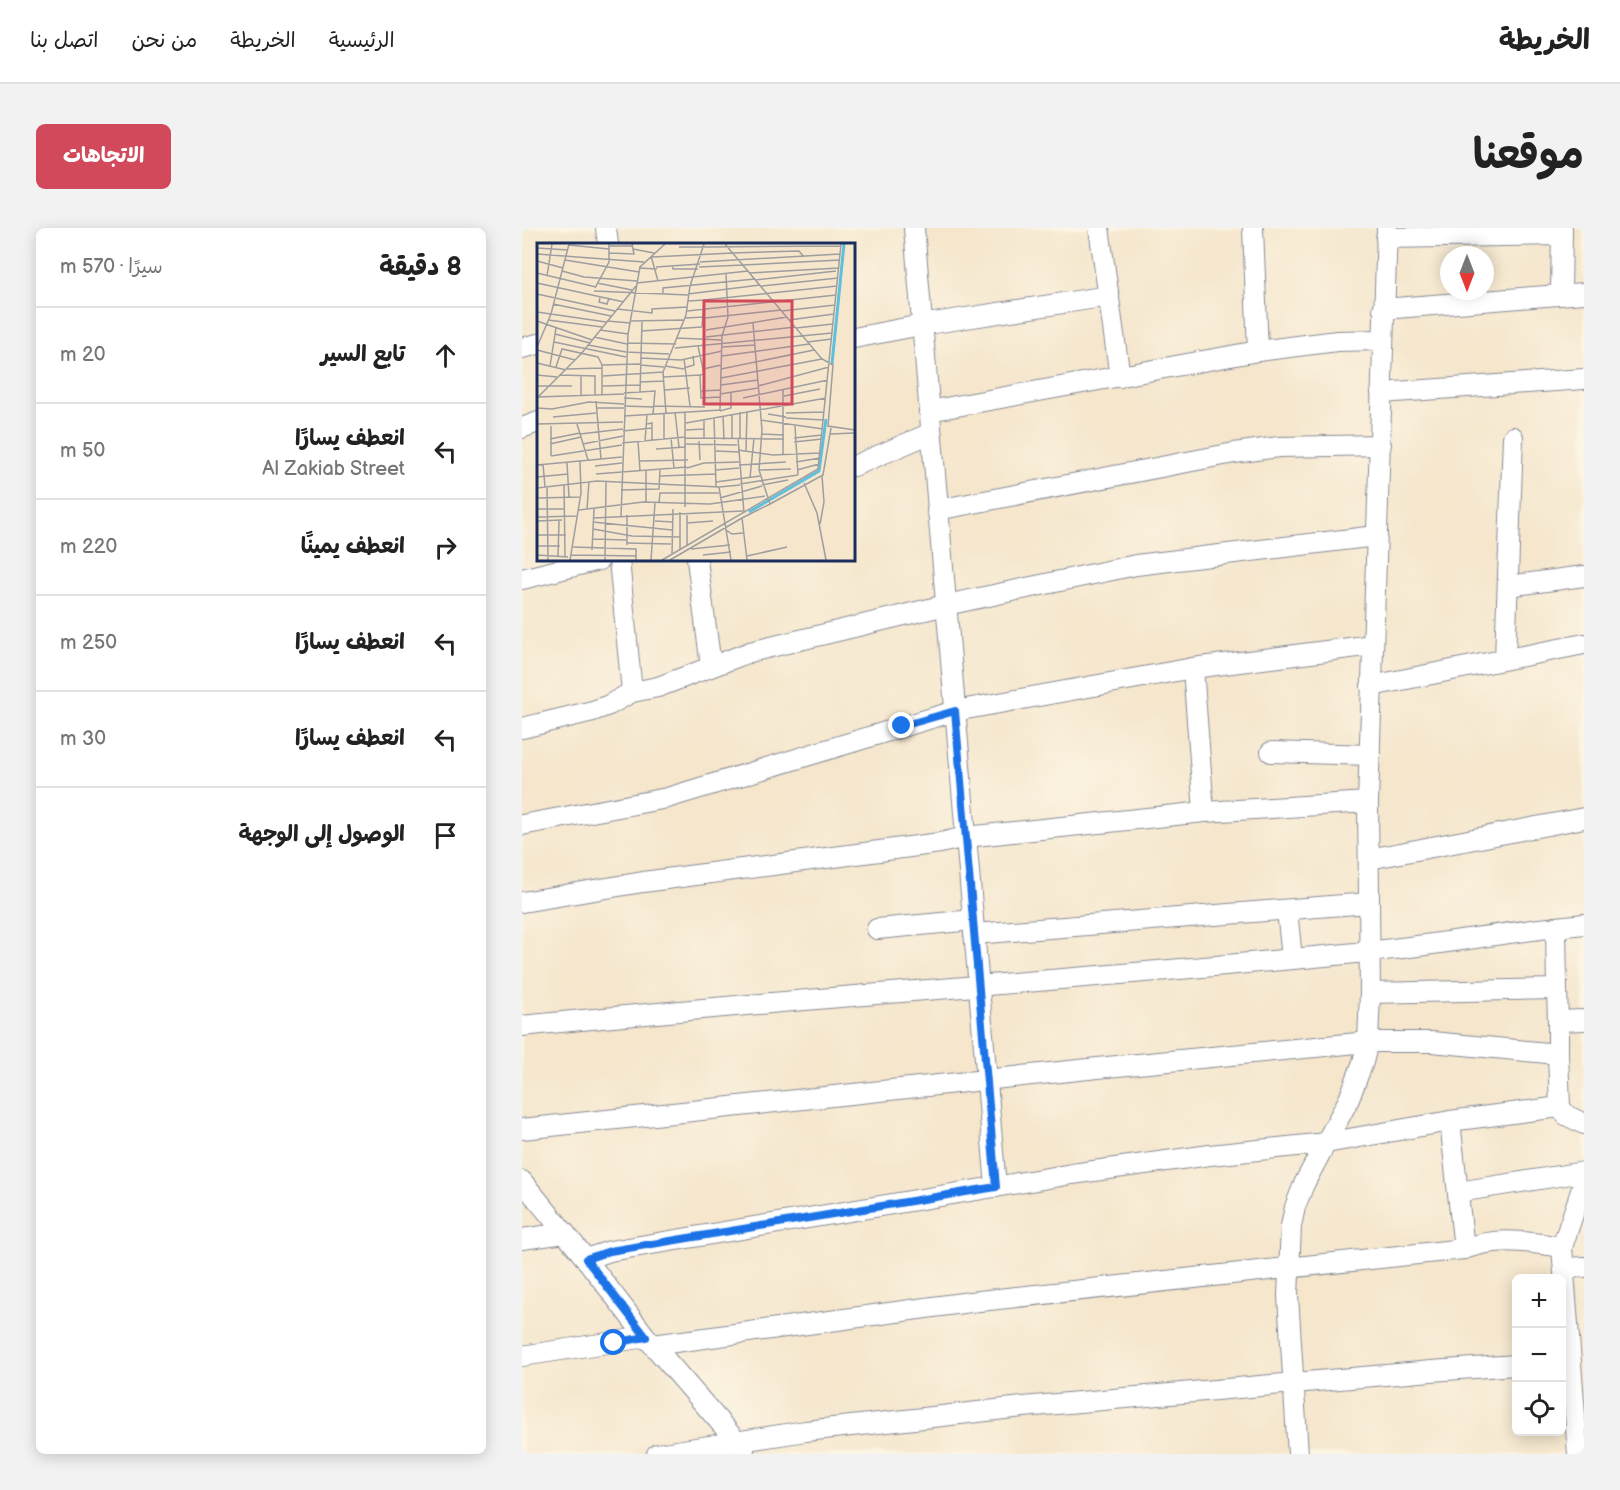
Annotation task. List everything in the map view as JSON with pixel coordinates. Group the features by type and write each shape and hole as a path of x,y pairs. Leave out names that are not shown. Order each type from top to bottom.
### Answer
{"street":[{"path":"606,228 608,243"},
{"path":"914,228 996,1187"},
{"path":"1099,228 1120,377"},
{"path":"1253,228 1258,351"},
{"path":"1298,1454 1288,1268 1291,1226 1304,1184 1349,1099 1364,1062 1368,1042 1370,993 1368,802 1386,233 1562,231 1561,295"},
{"path":"1383,309 1584,293"},
{"path":"855,338 921,325 1108,296"},
{"path":"929,411 1258,351 1337,341 1382,340"},
{"path":"522,348 537,344"},
{"path":"1381,393 1584,379"},
{"path":"522,428 537,422"},
{"path":"855,466 931,433"},
{"path":"1505,659 1513,437"},
{"path":"937,510 1234,453 1279,447 1381,445"},
{"path":"522,728 593,711 632,693 658,687 750,652 946,605 1136,566 1376,536"},
{"path":"522,579 595,561"},
{"path":"619,561 632,693"},
{"path":"697,561 711,666"},
{"path":"1508,586 1584,576"},
{"path":"1371,686 1584,644"},
{"path":"522,825 667,798 955,711 1193,668 1373,645"},
{"path":"1193,668 1204,812"},
{"path":"1271,752 1370,755"},
{"path":"522,902 654,880 940,843 966,837 1204,812 1368,802"},
{"path":"1369,859 1584,819"},
{"path":"877,929 974,927 1287,910 1369,903"},
{"path":"1287,910 1292,959"},
{"path":"522,1026 1369,952 1584,924"},
{"path":"586,1259 610,1251 1072,1174 1185,1158 1326,1143 1450,1121 1574,1116 1558,1054 1556,927"},
{"path":"1370,993 1557,989"},
{"path":"1558,1021 1584,1020"},
{"path":"522,1129 1266,1050 1368,1042 1432,1042 1558,1054"},
{"path":"1450,1121 1464,1248"},
{"path":"1458,1192 1584,1172"},
{"path":"522,1181 650,1341 742,1448"},
{"path":"1578,1454 1562,1247 1584,1182"},
{"path":"522,1239 565,1233"},
{"path":"522,1356 970,1302 1464,1248 1494,1240 1514,1240 1562,1247"},
{"path":"1564,1268 1584,1267"},
{"path":"657,1454 742,1448 806,1431 1023,1407 1512,1365"}],"route":[{"path":"614,1343 646,1337 586,1259 610,1251 996,1187 955,711 902,726"}]}
